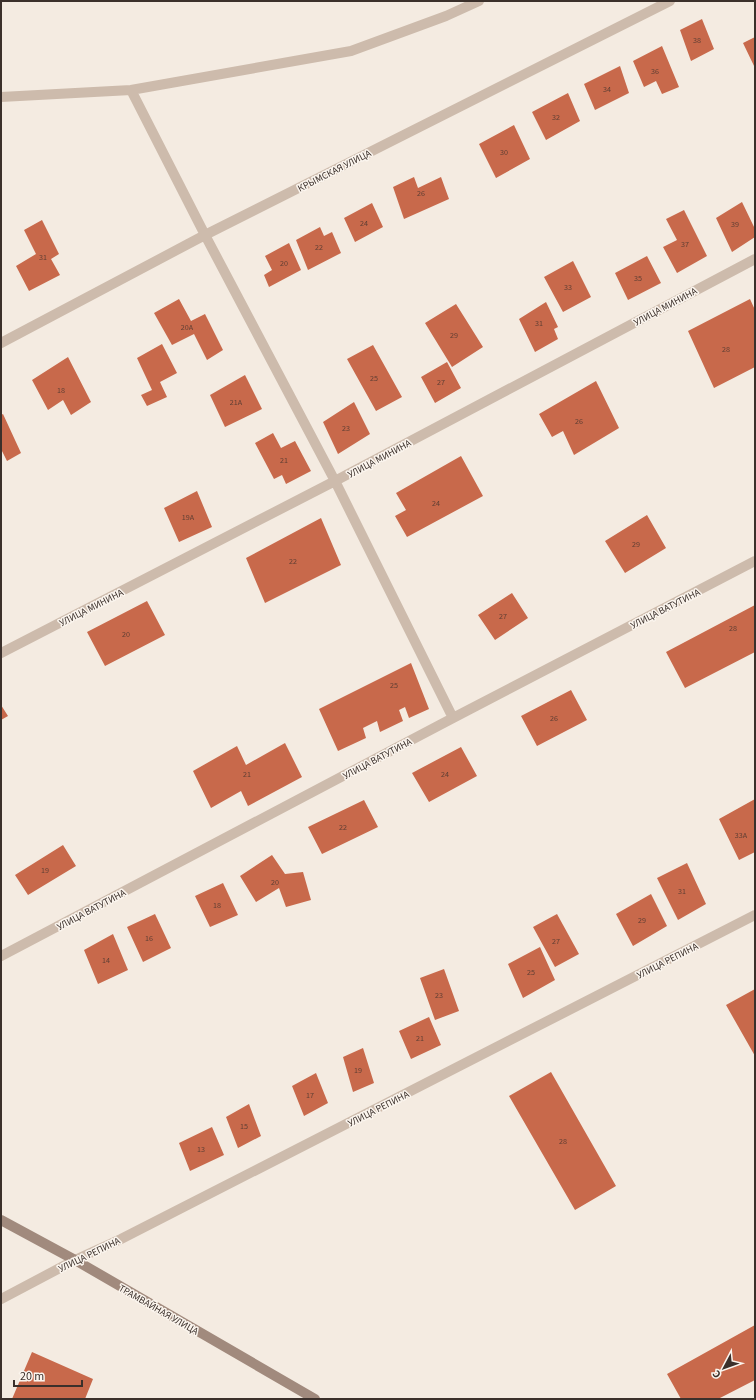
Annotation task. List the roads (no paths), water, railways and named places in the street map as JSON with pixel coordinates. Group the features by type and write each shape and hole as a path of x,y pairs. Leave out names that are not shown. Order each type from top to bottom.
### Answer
{"street":[{"path":"1,97 131,90 351,51 446,16 479,1"},
{"name":"КРЫМСКАЯ УЛИЦА","path":"1,343 205,235 670,1"},
{"path":"131,90 205,235 335,481 453,718"},
{"name":"УЛИЦА МИНИНА","path":"1,653 335,481 755,259"},
{"name":"УЛИЦА ВАТУТИНА","path":"1,956 755,561"},
{"name":"УЛИЦА РЕПИНА","path":"1,1299 75,1260 128,1236 755,915"},
{"name":"ТРАМВАЙНАЯ УЛИЦА","path":"1,1220 75,1260 316,1399"}]}
